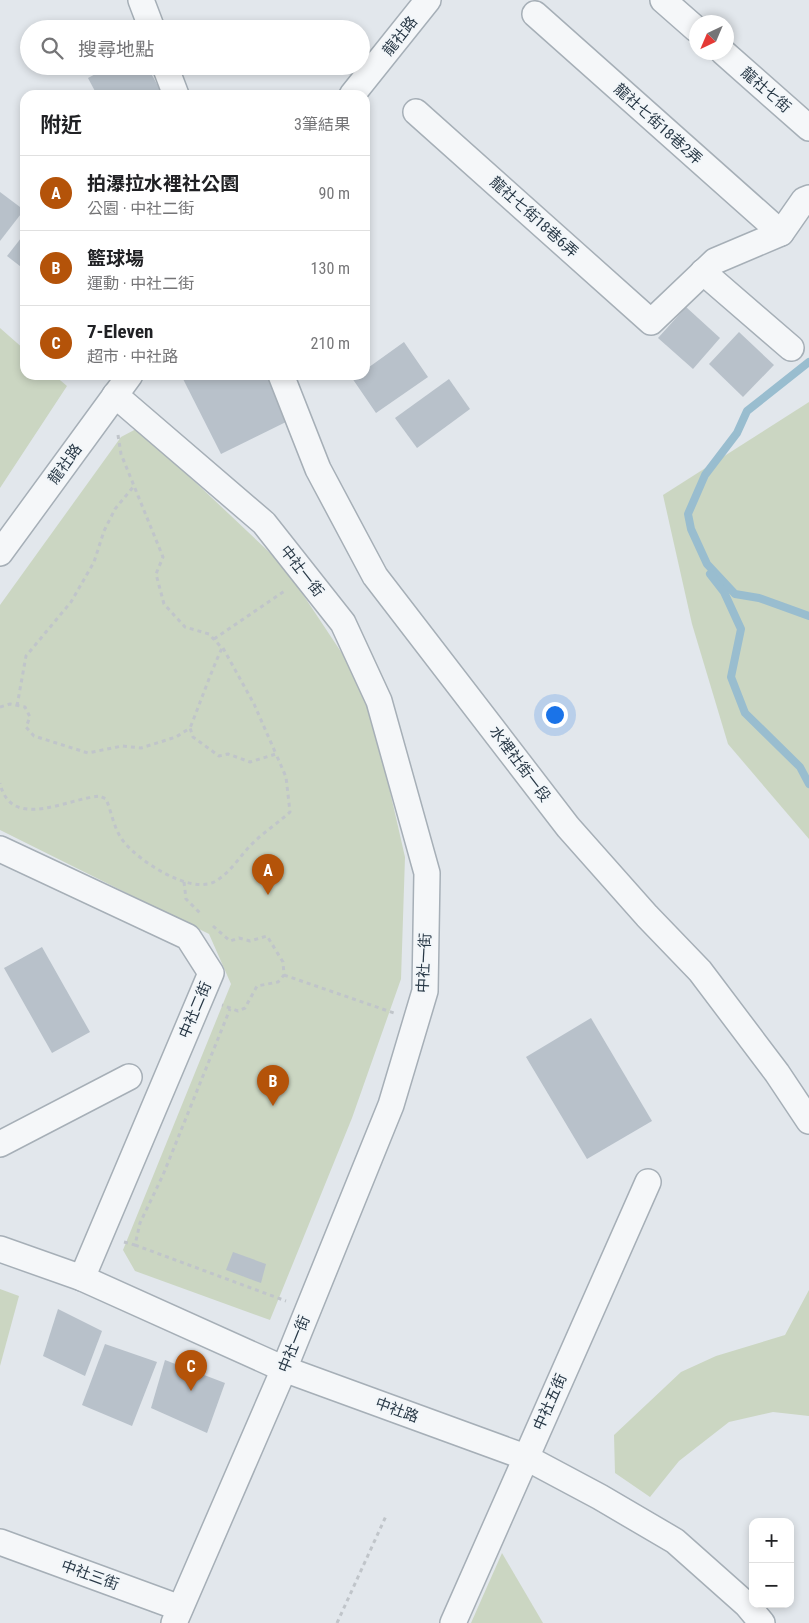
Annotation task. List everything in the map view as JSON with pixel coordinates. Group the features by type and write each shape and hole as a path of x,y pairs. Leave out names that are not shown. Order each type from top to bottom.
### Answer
{"street":[{"path":"141,0 149,20"},
{"name":"龍社路","path":"370,72 428,0"},
{"path":"663,0 689,23"},
{"name":"龍社七街18巷2弄","path":"535,14 781,233"},
{"name":"龍社七街","path":"732,60 809,128"},
{"path":"168,75 174,90"},
{"name":"龍社路","path":"356,90 368,75"},
{"name":"龍社七街18巷6弄","path":"416,112 651,322 703,272"},
{"path":"791,348 703,272 715,261 781,233 804,200 809,198"},
{"name":"龍社路","path":"0,553 126,380"},
{"name":"水裡社街一段","path":"283,380 318,469 375,576 568,827 647,916 700,971 777,1073 809,1121"},
{"name":"中社一街","path":"114,395 264,523 343,623 379,701 427,873 426,991 392,1105 284,1369 177,1616"},
{"name":"中社二街","path":"0,849 188,937 211,972 82,1278"},
{"path":"0,1144 129,1077"},
{"name":"中社五街","path":"453,1623 648,1182"},
{"name":"中社路","path":"0,1248 82,1278 284,1369 525,1457 600,1497 675,1541 747,1604 762,1623"},
{"name":"中社三街","path":"0,1542 177,1616"}],"path":[{"path":"0,783 2,793 12,805 31,809 50,808 72,800 100,796 106,799 123,841 152,865 184,882 202,886 214,882 232,867 250,847 290,812 286,777 254,704 222,648 209,634 184,627 164,604 156,574 163,557 121,454 117,427"},
{"path":"17,706 26,656 71,602 94,562 104,531 115,510 134,486"},
{"path":"214,639 290,586"},
{"path":"222,648 210,682 201,695 190,728 192,736 199,743 220,756 228,754 250,762 276,754"},
{"path":"0,707 10,704 25,707 30,717 26,727 34,736 88,753 122,746 142,748 176,737 190,728"},
{"path":"184,882 186,898 230,941 239,938 250,941 267,936 284,962 284,975 278,982 257,986 245,1008 238,1011 219,1004"},
{"path":"284,975 403,1016"},
{"path":"134,1245 140,1223 163,1175 230,1008"},
{"path":"121,1240 287,1302"},
{"path":"337,1623 386,1516"}],"green space":[{"path":"0,328 20,346 20,380 60,380 67,386 0,488"},
{"path":"809,402 809,839 728,744 692,624 663,495"},
{"path":"138,428 284,566 373,700 381,752 405,857 401,979 352,1118 270,1320 135,1271 123,1250 231,984 209,934 0,830 0,605 121,437"},
{"path":"0,1289 19,1296 0,1366"},
{"path":"809,1290 809,1416 773,1412 729,1422 679,1461 650,1497 615,1473 614,1435 681,1372 716,1356 785,1335"},
{"path":"502,1553 543,1623 471,1623"}],"building":[{"path":"94,75 152,75 160,90 94,90 88,78"},
{"path":"0,192 20,207 20,215 0,241"},
{"path":"20,239 20,266 7,256"},
{"path":"686,307 720,338 693,369 658,338"},
{"path":"739,332 774,365 743,397 709,364"},
{"path":"404,342 428,377 376,413 353,380 370,380 370,366"},
{"path":"449,379 470,409 417,448 395,418"},
{"path":"184,380 270,380 290,420 221,454"},
{"path":"42,947 90,1032 52,1053 4,968"},
{"path":"591,1018 652,1121 587,1159 526,1057"},
{"path":"233,1252 266,1264 261,1283 226,1270"},
{"path":"58,1309 102,1331 85,1376 43,1356"},
{"path":"105,1344 157,1362 132,1426 82,1405"},
{"path":"165,1360 225,1383 207,1433 151,1408"}],"waterway":[{"path":"809,362 747,411 737,433 705,475 688,514 691,529 707,564 735,594 759,598 809,616"},
{"path":"710,574 724,592 741,629 731,677 745,713 800,767 809,784"}],"place":[{"name":"拍瀑拉水裡社公園","path":"268,895"},
{"name":"籃球場","path":"273,1106"},
{"name":"7-Eleven","path":"191,1391"}]}
